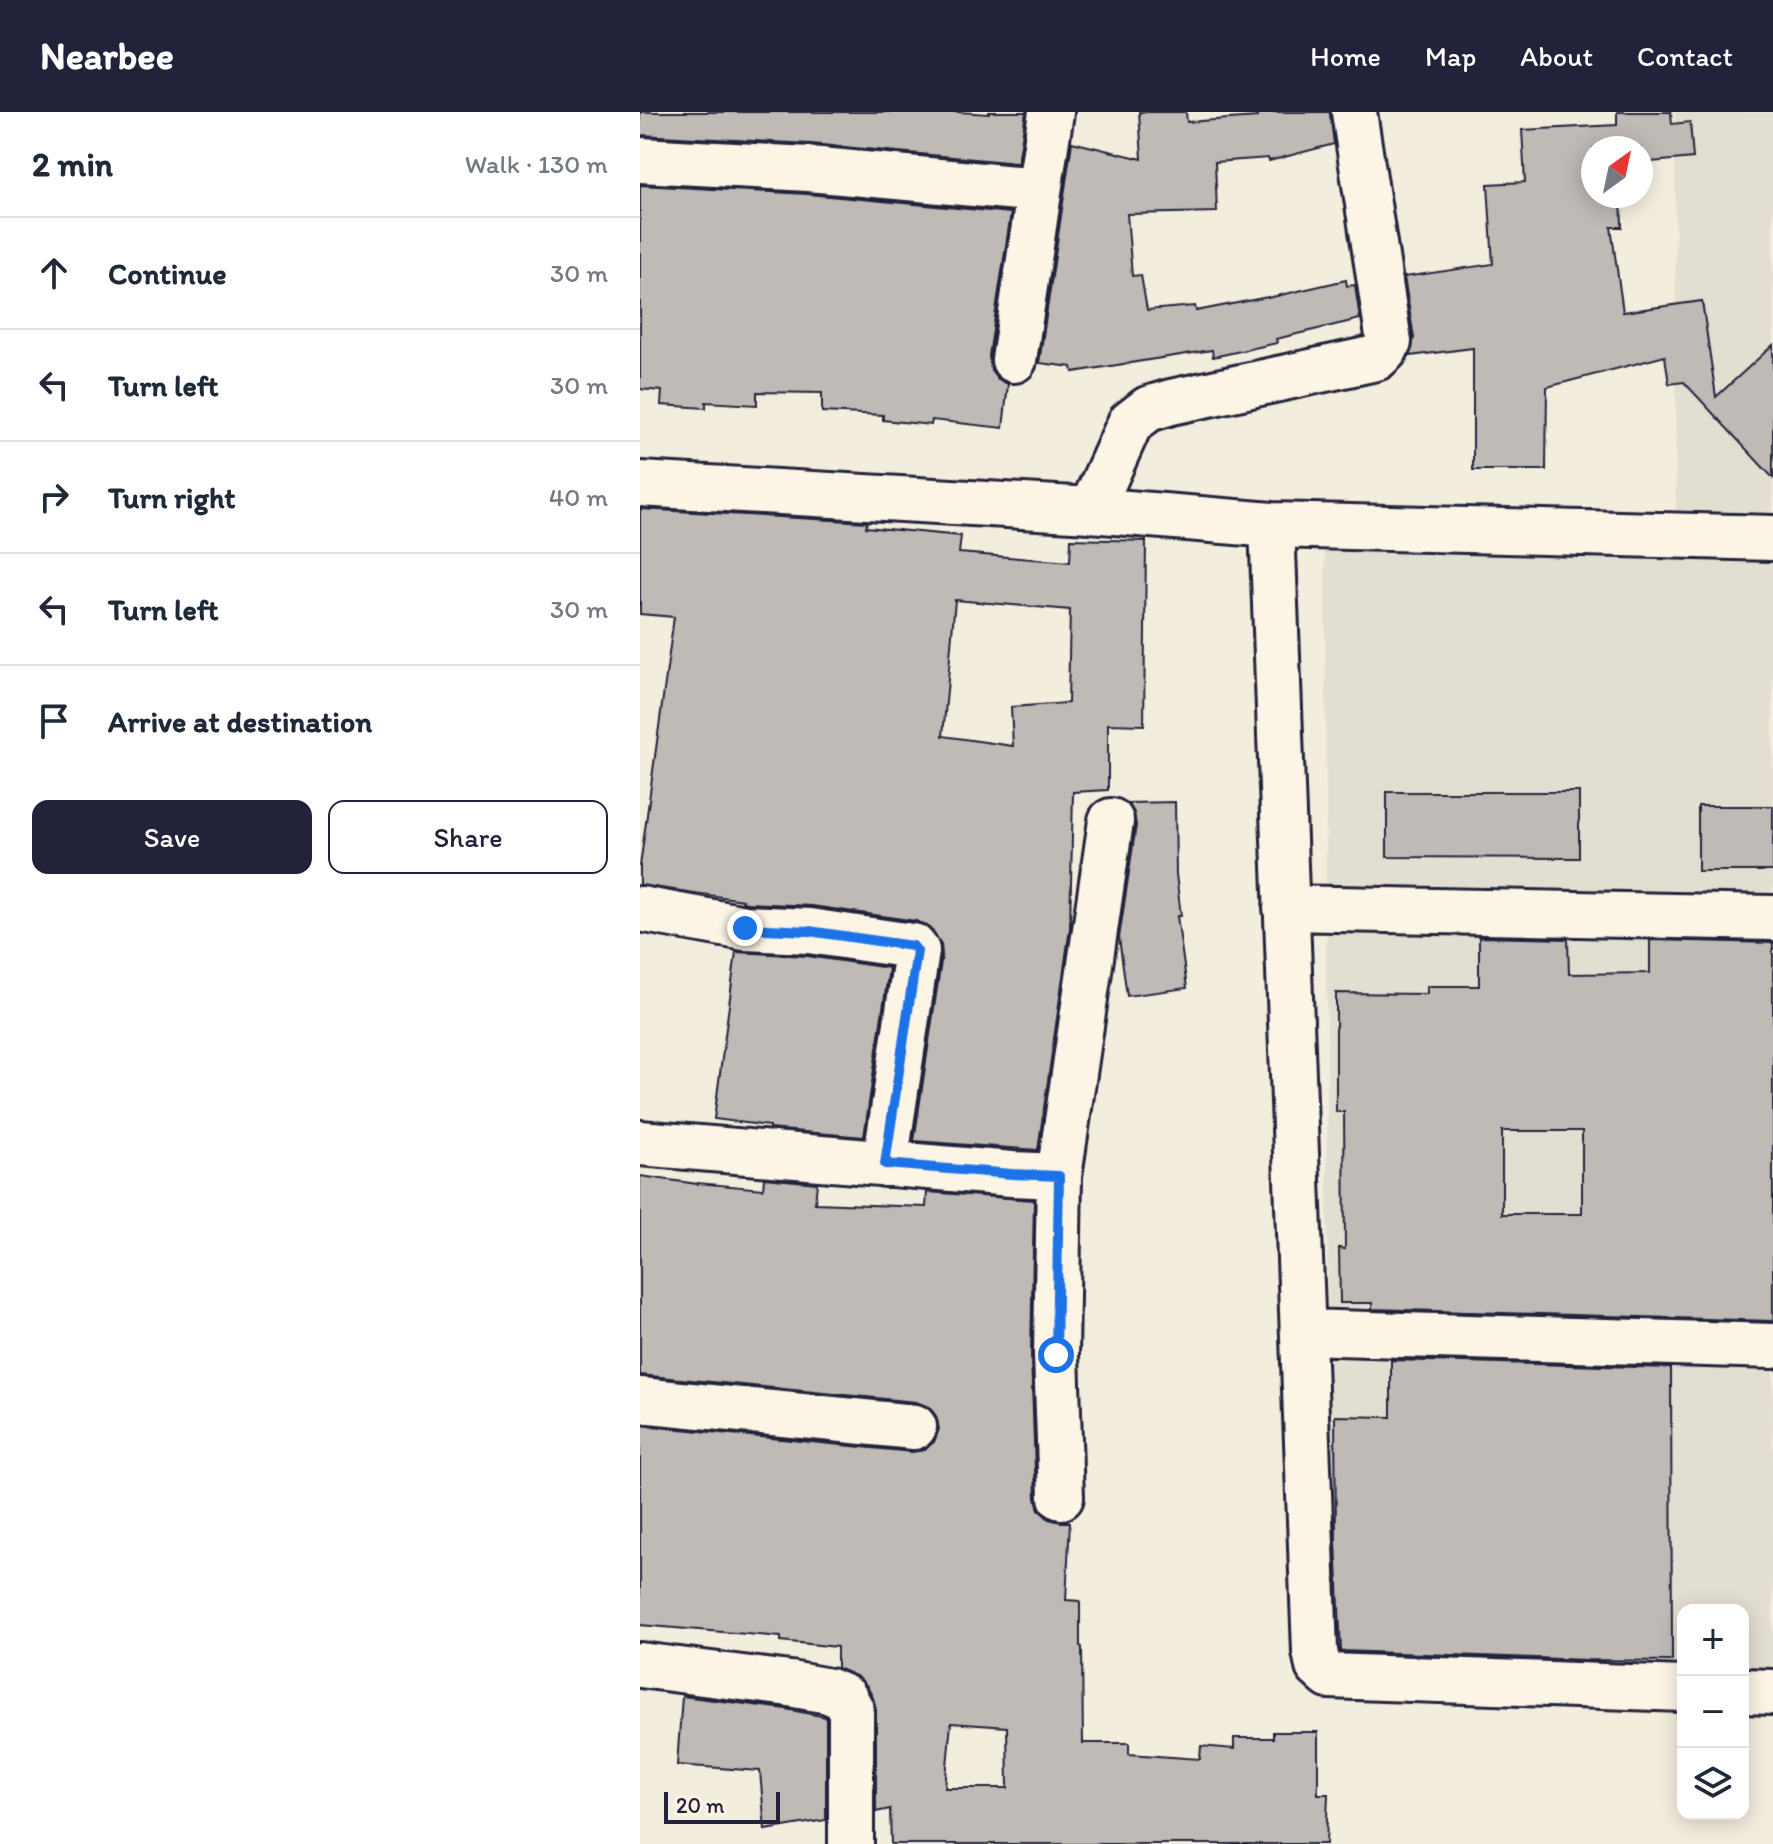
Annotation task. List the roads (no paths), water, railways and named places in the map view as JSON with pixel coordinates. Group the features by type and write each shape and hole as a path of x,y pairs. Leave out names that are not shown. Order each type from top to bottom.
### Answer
{"street":[{"path":"1014,360 1051,112"},
{"path":"1091,510 1130,423 1148,409 1376,358 1385,350 1389,342 1354,112"},
{"path":"640,160 809,169 1038,190"},
{"path":"640,484 1091,510 1272,525 1773,538"},
{"path":"1272,525 1318,1666 1329,1676 1677,1689"},
{"path":"1061,1497 1056,1355 1059,1176 1111,821"},
{"path":"1286,908 1773,918"},
{"path":"640,909 745,928 809,931 913,946 917,951 885,1164"},
{"path":"640,1143 1059,1176"},
{"path":"1303,1332 1773,1346"},
{"path":"640,1400 914,1427"},
{"path":"640,1665 790,1684 829,1691 845,1698 851,1709 851,1844"},
{"path":"1749,1691 1773,1692"}]}
